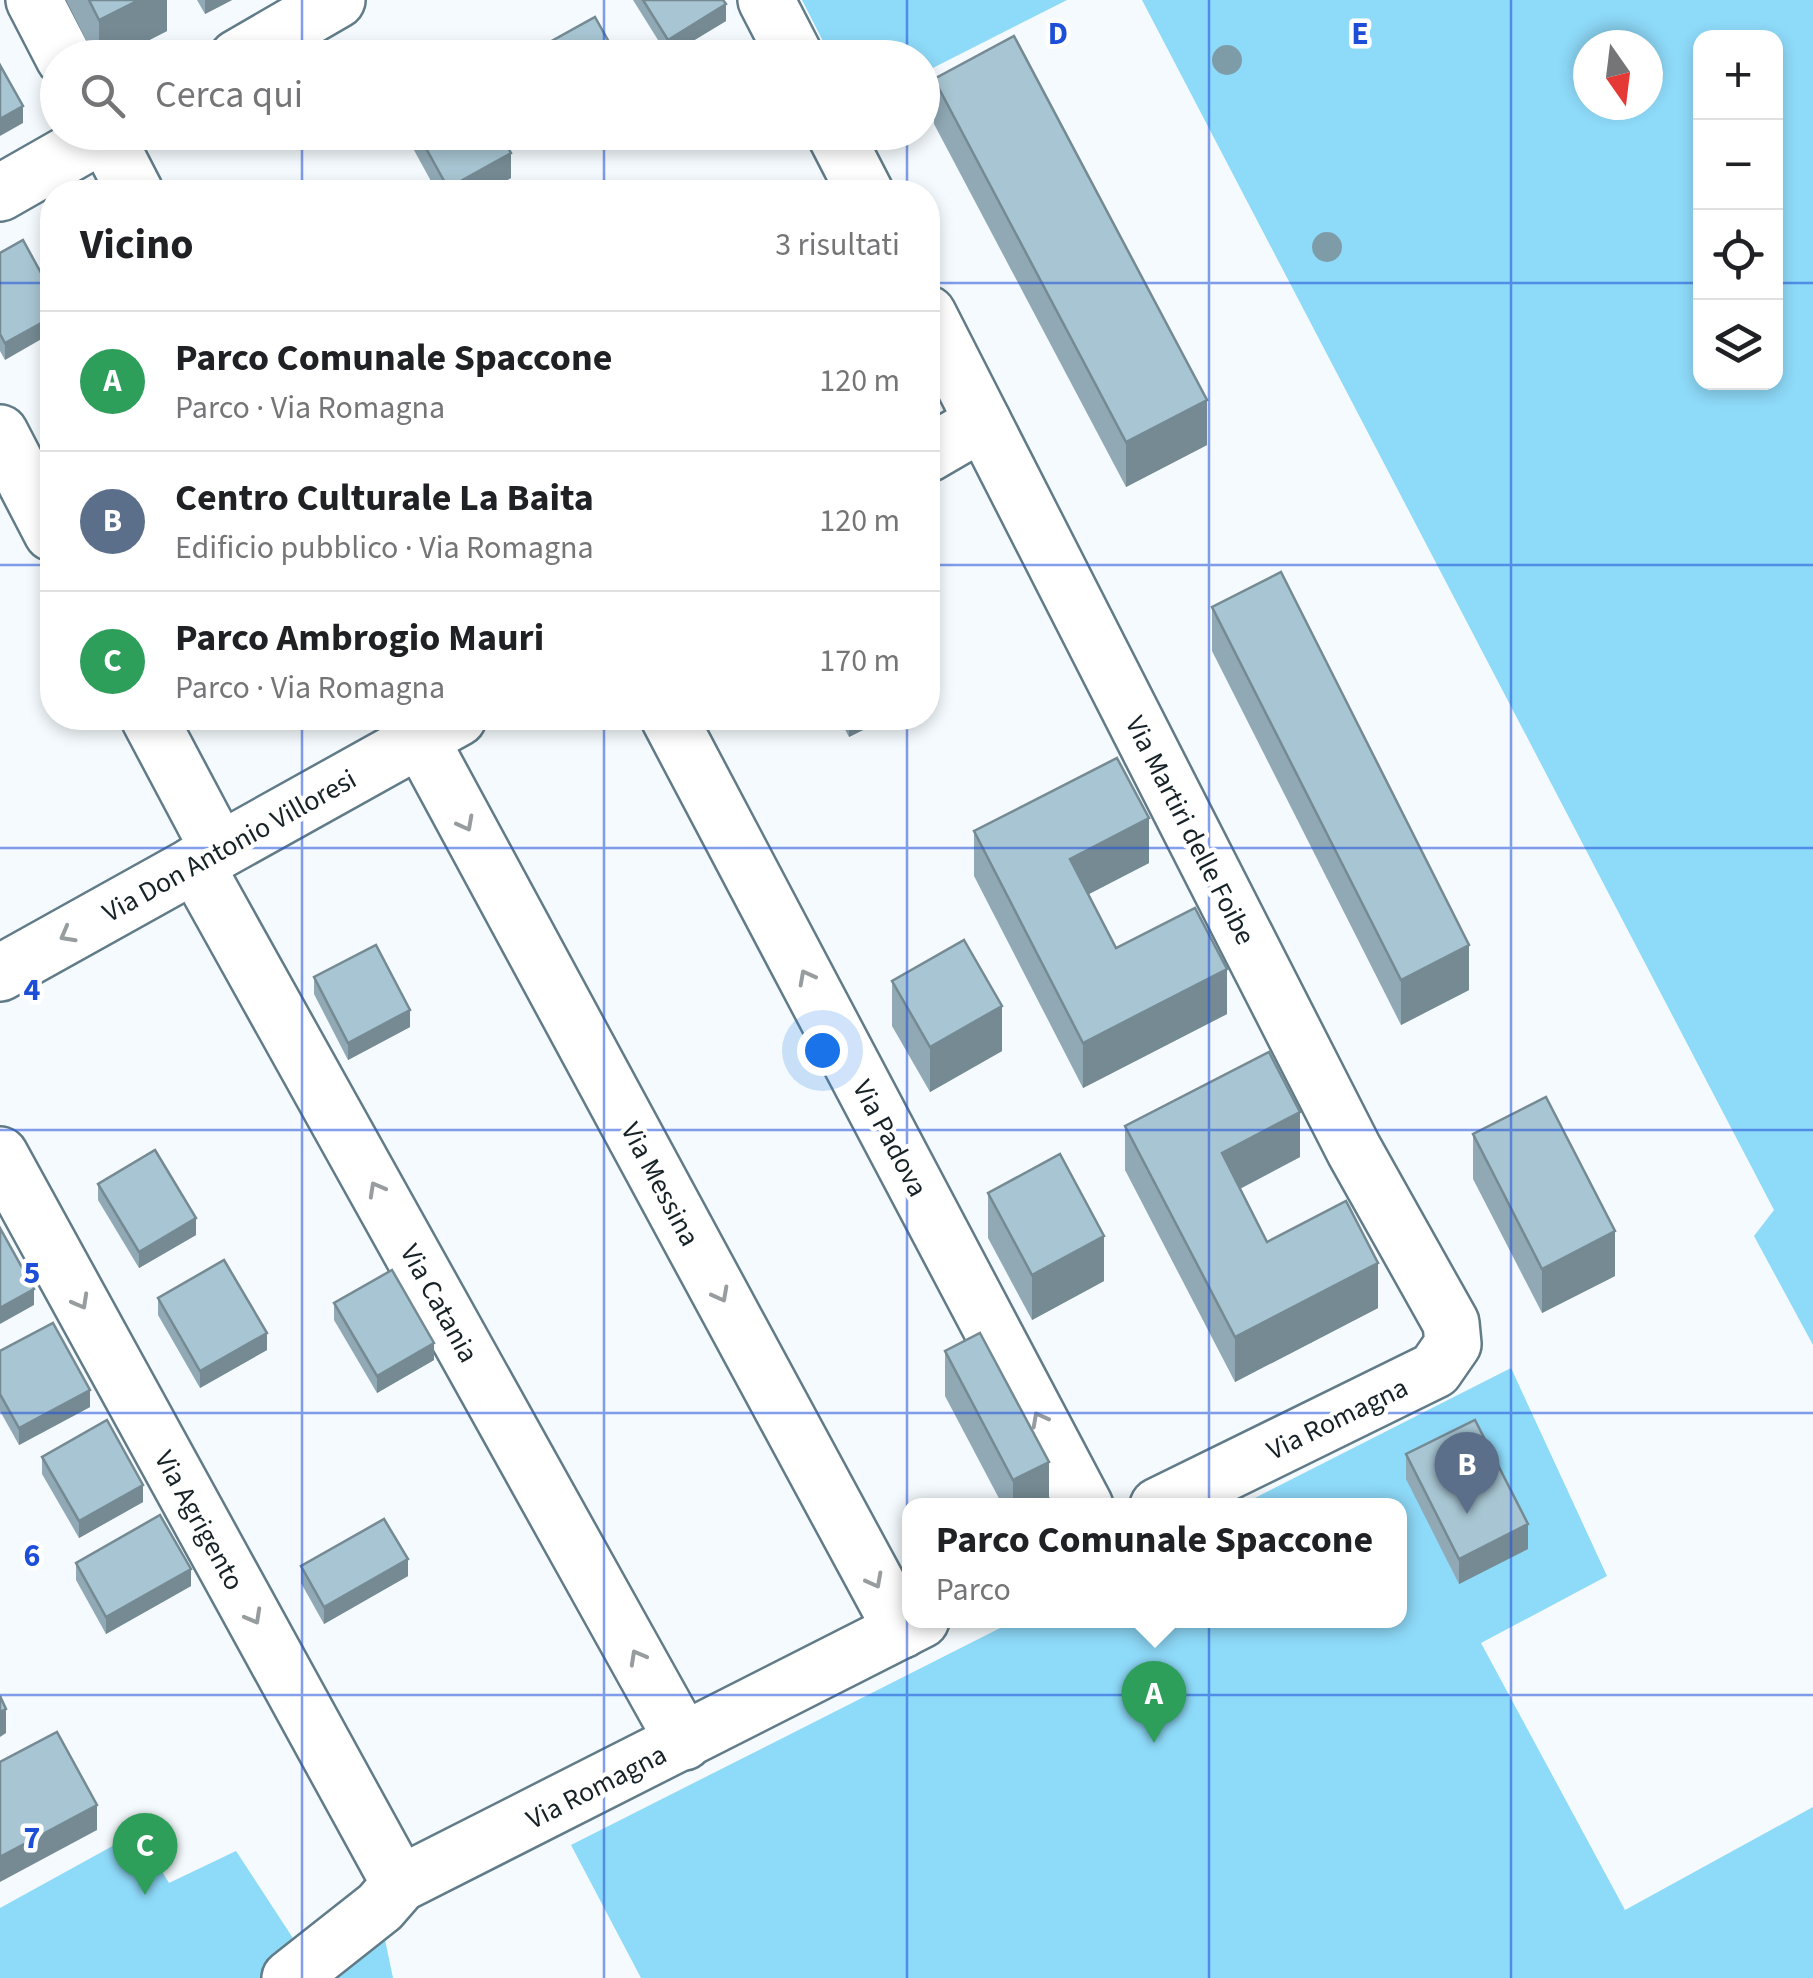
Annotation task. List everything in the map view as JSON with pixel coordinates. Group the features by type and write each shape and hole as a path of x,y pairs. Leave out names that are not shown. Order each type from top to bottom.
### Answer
{"street":[{"path":"34,0 55,40"},
{"path":"268,40 336,0"},
{"path":"766,0 787,40"},
{"path":"0,193 75,150"},
{"path":"114,150 129,180"},
{"path":"843,150 859,180"},
{"name":"Via Martiri delle Foibe","path":"940,338 1354,1150 1452,1323 1453,1344"},
{"path":"940,447 983,422"},
{"path":"0,433 40,510"},
{"name":"Via Catania","path":"154,730 206,856 684,1742"},
{"name":"Via Don Antonio Villoresi","path":"0,972 420,730"},
{"name":"Via Messina","path":"432,730 902,1606"},
{"name":"Via Padova","path":"675,730 1081,1498"},
{"name":"Via Agrigento","path":"0,1155 400,1884"},
{"name":"Via Romagna","path":"1174,1498 1435,1370 1453,1344"},
{"name":"Via Romagna","path":"290,1978 380,1907 400,1884 906,1628"}],"shaded area":[{"path":"802,0 1067,0 940,64 940,40 822,40"},
{"path":"1142,0 1813,0 1813,1345 1754,1236 1774,1210"},
{"path":"1511,1368 1607,1576 1481,1643 1625,1910 1813,1807 1813,1978 641,1978 571,1845 1000,1628 1407,1628 1407,1498 1255,1498"},
{"path":"138,1832 169,1883 236,1851 319,1978 0,1978 0,1908"},
{"path":"384,1935 393,1978 321,1978"}],"building":[{"path":"89,0 139,0 99,20"},
{"path":"643,0 723,0 726,4 668,40"},
{"path":"595,17 608,40 553,40"},
{"path":"1014,36 1207,400 1126,442 940,90 940,76"},
{"path":"0,65 23,106 0,119"},
{"path":"427,150 511,153 462,180 444,180"},
{"path":"23,240 40,271 40,324 5,343 0,334 0,253"},
{"path":"1281,572 1469,945 1401,980 1212,607"},
{"path":"1117,758 1149,818 1070,859 1116,948 1195,908 1227,969 1083,1043 974,831"},
{"path":"964,940 1002,1006 930,1047 892,981"},
{"path":"376,945 410,1010 348,1043 314,977"},
{"path":"1269,1052 1300,1112 1222,1153 1267,1242 1346,1201 1378,1263 1235,1337 1125,1126"},
{"path":"1546,1097 1615,1231 1542,1269 1473,1134"},
{"path":"155,1150 196,1218 139,1252 98,1184"},
{"path":"1060,1154 1104,1236 1032,1275 988,1193"},
{"path":"0,1228 34,1289 0,1308"},
{"path":"224,1260 267,1333 200,1371 158,1298"},
{"path":"392,1270 434,1343 377,1376 334,1303"},
{"path":"53,1323 90,1390 19,1428 0,1394 0,1351"},
{"path":"980,1333 1049,1462 1013,1480 945,1351"},
{"path":"107,1420 143,1485 79,1521 42,1457"},
{"path":"1475,1420 1528,1524 1459,1559 1406,1454"},
{"path":"160,1515 191,1569 106,1617 76,1563"},
{"path":"384,1519 408,1559 324,1607 301,1566"},
{"path":"57,1732 97,1805 0,1857 0,1762"}],"place":[{"name":"Centro Culturale La Baita","path":"1467,1514"},
{"name":"Parco Comunale Spaccone","path":"1154,1743"},
{"name":"Parco Ambrogio Mauri","path":"145,1895"}]}
